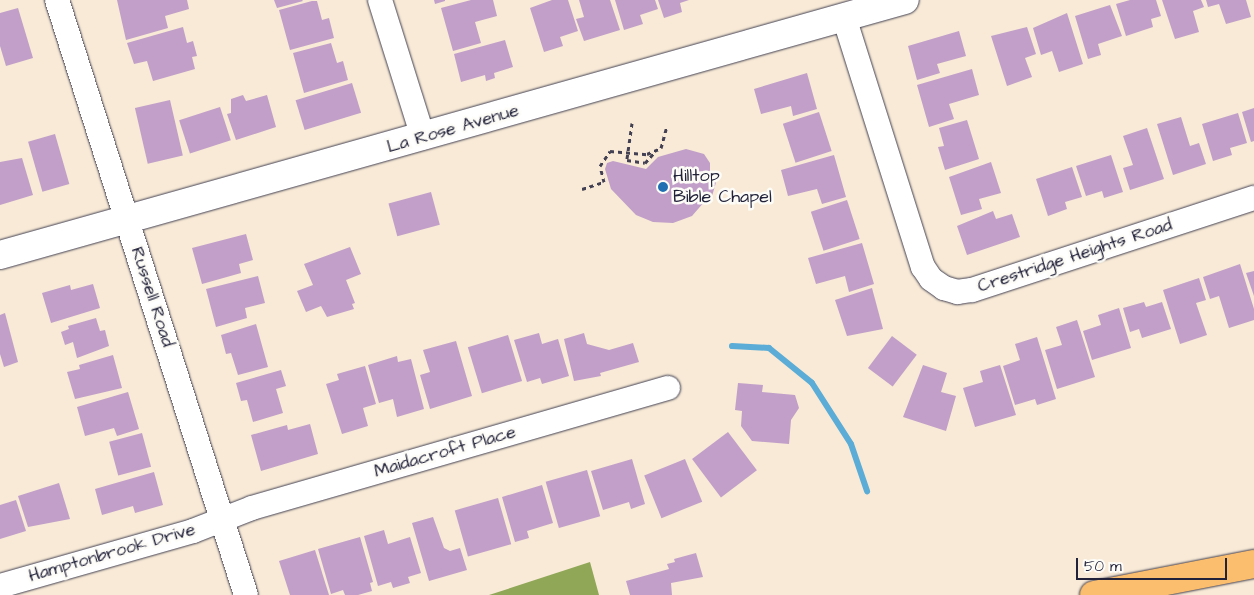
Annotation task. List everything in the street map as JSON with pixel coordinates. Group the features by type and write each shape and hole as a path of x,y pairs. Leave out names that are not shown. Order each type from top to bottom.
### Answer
{"main road":[{"path":"1094,595 1254,564"}],"street":[{"name":"Russell Road","path":"57,0 224,519 246,595"},
{"path":"380,0 423,137"},
{"name":"La Rose Avenue","path":"0,255 905,0"},
{"name":"Crestridge Heights Road","path":"844,17 923,267 931,279 944,288 957,292 972,290 1254,198"},
{"name":"Maidacroft Place","path":"224,519 252,508 668,388"},
{"name":"Hamptonbrook Drive","path":"0,586 192,531 224,519"}],"path":[{"path":"632,124 627,160 643,163 661,148 667,126"},
{"path":"582,189 604,182 600,166 610,151 655,153"}],"green space":[{"path":"590,562 599,595 489,595"}],"building":[{"path":"117,0 187,0 189,9 165,16 168,28 126,40"},
{"path":"274,0 302,0 303,1 277,8"},
{"path":"434,0 445,0 445,1 435,4"},
{"path":"471,0 493,0 497,16 475,22 481,43 453,51 441,8"},
{"path":"552,0 568,0 578,31 560,37 563,46 544,52 530,8"},
{"path":"579,0 610,0 620,30 584,41 576,19 584,17"},
{"path":"615,0 655,0 658,9 640,15 643,24 624,30"},
{"path":"658,0 689,0 680,3 682,12 664,18"},
{"path":"1130,0 1156,0 1161,16 1151,19 1153,27 1126,36 1116,4"},
{"path":"1162,0 1201,0 1204,7 1193,11 1199,32 1175,39"},
{"path":"1206,0 1246,0 1251,17 1226,24 1219,4 1208,7"},
{"path":"317,1 322,20 329,18 334,38 290,50 279,10"},
{"path":"1110,5 1122,36 1098,44 1101,55 1088,59 1075,16"},
{"path":"18,8 33,58 6,66 0,46 0,13"},
{"path":"1067,13 1083,64 1059,72 1052,51 1041,55 1033,28"},
{"path":"183,27 187,43 193,41 197,56 192,57 195,69 153,81 147,61 134,64 127,43"},
{"path":"1027,27 1036,54 1025,58 1032,77 1007,86 991,36"},
{"path":"959,31 966,56 937,64 940,73 917,80 908,46"},
{"path":"505,40 513,67 494,73 495,78 486,81 485,75 461,82 454,54"},
{"path":"331,43 337,63 343,61 348,80 304,93 293,53"},
{"path":"972,69 979,95 949,104 954,119 929,127 917,85"},
{"path":"807,73 817,109 793,116 791,106 761,114 754,89"},
{"path":"352,83 361,113 305,130 296,100"},
{"path":"243,95 246,101 267,95 276,127 236,140 227,114 231,113 231,99"},
{"path":"170,100 183,156 148,164 135,108"},
{"path":"220,107 231,140 190,154 179,120"},
{"path":"1254,108 1254,141 1251,142 1242,112"},
{"path":"819,112 832,151 796,163 783,124"},
{"path":"1238,113 1247,143 1230,148 1232,155 1213,161 1202,124"},
{"path":"1181,117 1190,146 1199,143 1206,164 1173,175 1157,124"},
{"path":"967,120 979,159 945,170 938,147 944,146 939,128"},
{"path":"1147,128 1164,179 1130,190 1123,168 1133,165 1123,136"},
{"path":"55,134 69,184 42,192 28,142"},
{"name":"Hilltop Bible Chapel","path":"686,149 704,154 710,163 710,171 717,179 710,203 705,201 692,216 673,223 653,222 636,215 611,189 605,169 607,163 613,161 646,169 658,157"},
{"path":"834,155 846,197 822,204 817,189 788,196 781,170"},
{"path":"1111,155 1123,192 1104,198 1102,191 1086,196 1076,166"},
{"path":"22,158 33,195 0,205 0,162"},
{"path":"991,162 1001,193 979,199 982,209 961,215 949,177"},
{"path":"1072,167 1082,197 1065,202 1067,209 1048,216 1036,179"},
{"path":"431,192 440,225 397,236 388,203"},
{"path":"847,200 860,239 824,251 811,212"},
{"path":"993,211 996,219 1012,214 1020,237 967,255 957,226"},
{"path":"246,234 253,260 239,264 241,273 202,284 192,248"},
{"path":"862,243 874,284 849,292 845,276 816,284 808,258"},
{"path":"350,247 361,274 346,280 355,303 352,304 354,309 327,317 321,306 306,312 297,291 313,285 304,264"},
{"path":"1240,264 1254,309 1254,320 1229,328 1219,296 1210,299 1203,277"},
{"path":"1254,271 1254,296 1246,273"},
{"path":"258,276 265,303 245,308 247,318 216,327 206,289"},
{"path":"1199,278 1206,300 1196,303 1207,335 1180,344 1163,290"},
{"path":"93,284 100,308 51,323 42,293 70,285 71,290"},
{"path":"872,288 883,329 847,336 835,300"},
{"path":"1144,302 1146,307 1162,302 1171,329 1142,338 1139,329 1130,332 1123,308"},
{"path":"1119,308 1131,348 1092,360 1083,331 1101,325 1098,315"},
{"path":"5,313 18,362 4,367 0,354 0,315"},
{"path":"96,318 100,331 105,330 109,346 77,358 73,342 65,345 61,332 69,329 68,326"},
{"path":"1077,320 1095,377 1057,389 1045,350 1062,345 1056,327"},
{"path":"256,324 268,367 238,375 231,353 226,354 221,335"},
{"path":"539,333 542,344 558,339 569,376 542,384 540,378 527,382 514,340"},
{"path":"584,333 587,344 609,350 633,343 639,362 600,373 601,376 574,381 564,339"},
{"path":"508,335 522,381 482,393 468,347"},
{"path":"892,336 917,355 893,387 868,368"},
{"path":"1037,337 1056,399 1037,405 1035,399 1015,405 1003,366 1020,360 1015,344"},
{"path":"456,341 472,396 430,409 420,375 430,372 423,350"},
{"path":"113,355 122,388 75,399 67,372 80,369 79,365"},
{"path":"397,356 398,362 411,359 424,409 397,417 393,399 379,403 368,365"},
{"path":"923,365 947,373 941,392 956,396 946,431 903,417"},
{"path":"1000,365 1016,415 975,427 963,388 983,382 980,371"},
{"path":"365,366 376,404 363,408 368,426 342,434 326,384 339,380 337,374"},
{"path":"281,370 286,386 276,389 283,413 253,422 247,400 241,401 236,383"},
{"path":"738,383 763,385 762,392 795,395 799,408 791,420 789,444 752,441 741,426 742,411 735,410"},
{"path":"128,392 139,429 117,436 114,428 85,436 77,407"},
{"path":"310,424 318,454 261,471 251,435 287,425 288,430"},
{"path":"728,432 757,470 721,497 692,459"},
{"path":"142,433 151,467 118,476 109,442"},
{"path":"632,459 645,504 631,509 629,502 603,510 591,471"},
{"path":"685,459 702,502 661,518 644,475"},
{"path":"587,470 600,516 559,528 546,482"},
{"path":"154,472 163,505 135,513 133,506 102,515 95,489"},
{"path":"59,483 70,519 28,527 18,496"},
{"path":"542,485 553,523 527,531 529,538 515,542 502,497"},
{"path":"498,498 511,544 468,557 455,510"},
{"path":"16,500 26,531 0,539 0,505"},
{"path":"433,517 444,548 450,551 460,548 467,570 429,581 412,523"},
{"path":"384,530 388,544 410,537 421,573 408,577 410,583 393,588 391,582 378,586 364,536"},
{"path":"360,537 373,582 370,583 372,591 358,595 345,595 343,590 331,594 318,549"},
{"path":"315,550 329,595 290,595 279,561"},
{"path":"696,553 703,577 671,583 672,595 630,595 626,581 669,569 667,564 675,562 674,559"}],"waterway":[{"path":"732,346 769,348 812,383 851,444 867,491"}],"place":[{"name":"Hilltop Bible Chapel","path":"663,187"}]}
